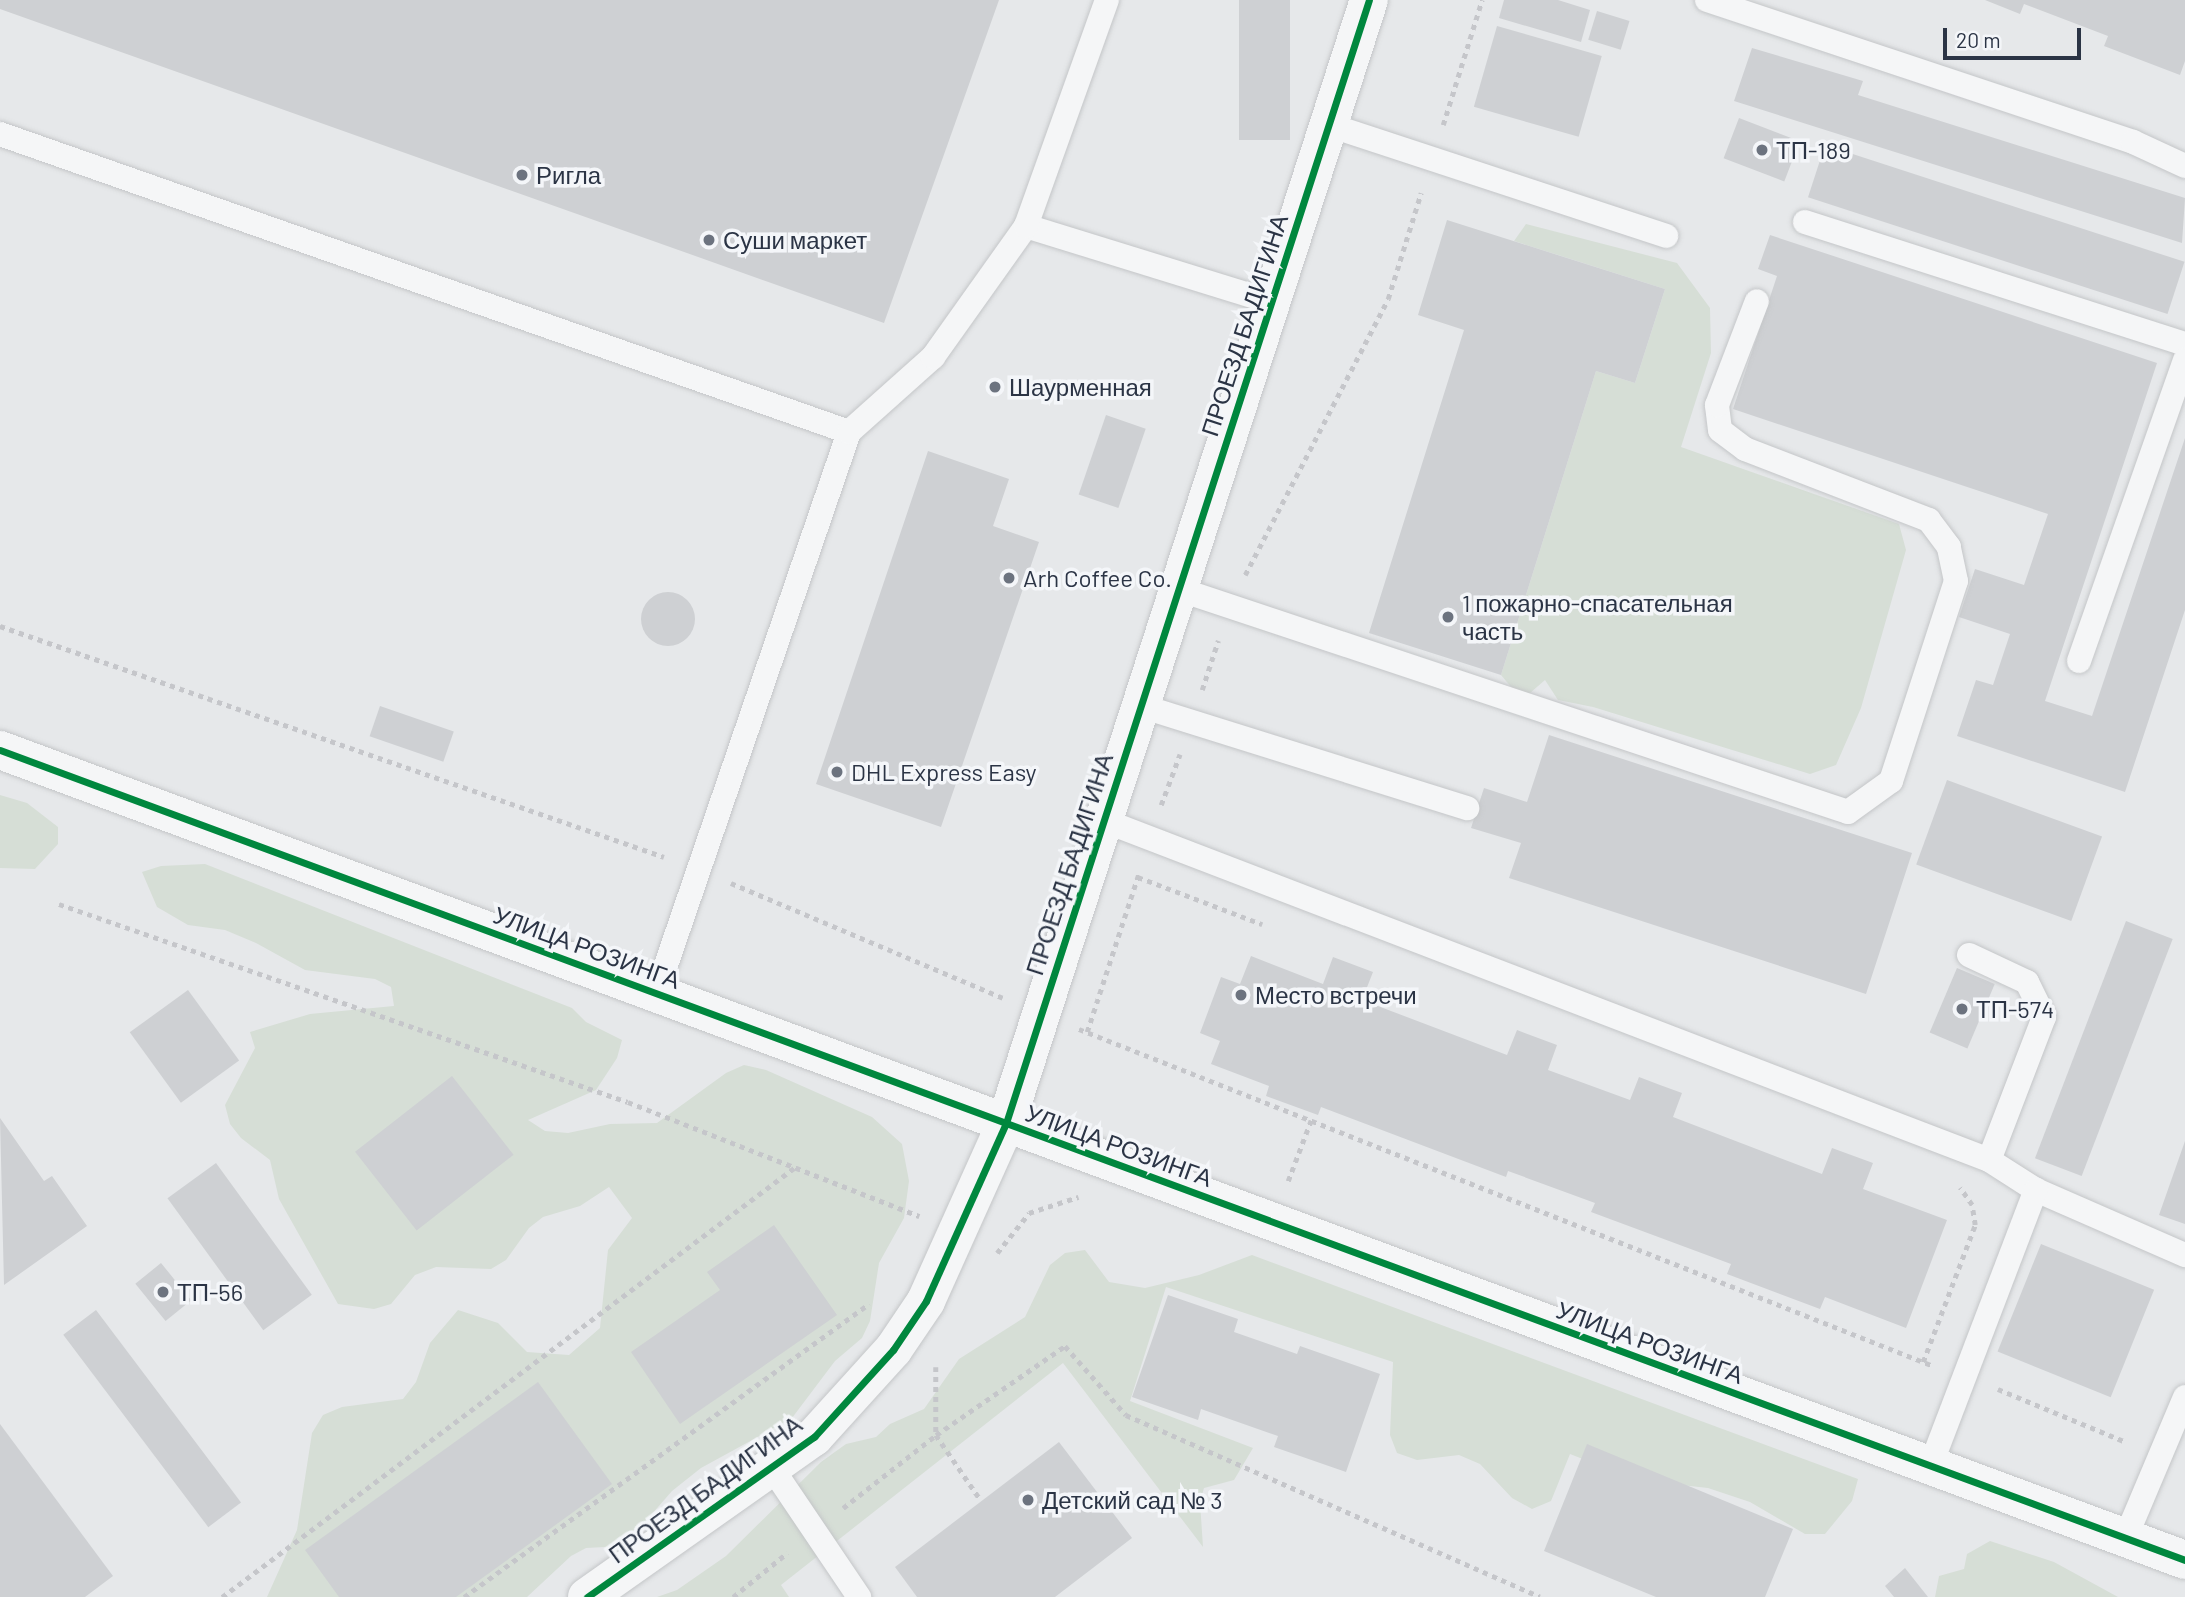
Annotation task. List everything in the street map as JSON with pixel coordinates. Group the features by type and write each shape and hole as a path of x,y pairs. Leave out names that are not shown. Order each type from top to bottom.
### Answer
{"street":[{"name":"ПРОЕЗД БАДИГИНА","path":"587,1597 814,1437 893,1350 926,1301 1006,1123 1369,0"},
{"name":"УЛИЦА РОЗИНГА","path":"0,750 2185,1560"}],"lane":[{"path":"656,994 849,432 933,357 1026,226 1107,0"},
{"path":"1720,2 2133,142 2185,166"},
{"path":"1329,125 1666,236"},
{"path":"0,134 849,432"},
{"path":"1805,222 2185,344"},
{"path":"1026,226 1271,302"},
{"path":"1178,589 1848,811 1891,781 1956,581 1949,547 1929,520 1745,449 1720,430 1717,405 1757,301"},
{"path":"2079,662 2185,359"},
{"path":"1141,706 1467,808"},
{"path":"1105,821 1150,835 1989,1160 2036,1190 2185,1255"},
{"path":"1969,955 2027,982 2043,1017 1989,1160"},
{"path":"1930,1467 2036,1190"},
{"path":"2125,1539 2185,1397"},
{"path":"772,1468 812,1532 859,1597"}],"path":[{"path":"1087,1032 1150,835 1229,606 1388,299 1482,0"},
{"path":"0,626 699,870 1041,1014 1923,1362 1965,1375 2160,1457"},
{"path":"1138,877 1268,926"},
{"path":"59,904 628,1102 920,1216"},
{"path":"1273,1223 1311,1120"},
{"path":"222,1597 795,1167"},
{"path":"1923,1362 1975,1225 1972,1205 1957,1185"},
{"path":"996,1255 1029,1213 1089,1194"},
{"path":"464,1597 880,1296"},
{"path":"733,1597 936,1435 1065,1346 1126,1415 1540,1597"},
{"path":"936,1354 936,1435 980,1499"}],"shaded area":[{"path":"1526,224 1677,263 1710,308 1711,353 1681,447 1899,524 1906,550 1861,708 1836,765 1810,774 1593,707 1558,700 1545,680 1522,700 1501,675 1596,371 1635,383 1665,289 1514,241"},
{"path":"0,795 27,803 58,827 58,844 35,869 0,868"},
{"path":"205,864 572,1008 586,1022 622,1040 617,1058 596,1090 528,1120 545,1131 568,1133 610,1124 657,1123 726,1073 744,1065 766,1070 872,1117 902,1144 909,1181 904,1218 879,1263 870,1321 862,1338 835,1361 792,1418 701,1468 672,1491 624,1546 586,1548 571,1556 527,1597 267,1597 297,1530 312,1433 323,1415 342,1407 403,1399 416,1382 430,1343 458,1310 498,1323 527,1352 569,1355 600,1328 608,1250 632,1218 609,1187 580,1206 543,1217 529,1228 506,1260 491,1269 436,1267 415,1275 391,1304 374,1309 338,1304 279,1199 270,1160 241,1138 230,1124 225,1105 255,1048 250,1032 310,1014 394,1006 391,987 375,979 305,970 256,943 225,930 188,925 157,907 142,872 161,866"},
{"path":"1085,1250 1109,1282 1145,1288 1199,1275 1252,1255 1858,1479 1852,1501 1825,1534 1805,1534 1750,1502 1708,1488 1636,1480 1570,1454 1551,1501 1532,1509 1512,1498 1480,1464 1459,1455 1417,1460 1397,1453 1390,1435 1393,1362 1166,1287 1130,1401 1253,1448 1234,1480 1204,1488 1200,1502 1203,1547 1063,1363 781,1585 789,1597 657,1597 677,1590 726,1556 821,1462 846,1444 876,1437 890,1424 924,1409 959,1359 1025,1317 1050,1265 1065,1253"},
{"path":"1990,1541 2054,1562 2118,1597 1935,1597 1939,1576 1964,1569 1967,1554"}],"building":[{"path":"0,0 999,0 884,323 0,9"},
{"path":"1239,0 1290,0 1290,140 1239,140"},
{"path":"1504,0 1558,0 1590,10 1581,42 1499,18"},
{"path":"1985,0 2185,0 2185,61 2180,75 2104,46 2108,36 2024,4 2020,14"},
{"path":"1597,11 1630,21 1621,50 1588,40"},
{"path":"1497,26 1602,56 1579,137 1474,107"},
{"path":"1752,48 1863,81 1858,95 2185,198 2182,243 1734,101"},
{"name":"ТП-189","path":"1739,118 1800,141 1784,181 1724,158"},
{"path":"1825,145 2184,262 2168,314 1808,197"},
{"path":"1447,220 1665,289 1635,383 1596,371 1501,675 1369,633 1464,330 1418,315"},
{"path":"1770,235 2157,363 2045,701 2092,716 2185,438 2185,610 2125,792 1957,736 1976,680 1993,685 2010,634 1959,617 1975,569 2024,585 2048,514 1733,409 1777,276 1758,269"},
{"path":"1106,415 1146,429 1118,508 1079,494"},
{"path":"928,451 1009,479 993,526 1039,542 941,827 816,784"},
{"path":"668,592 687,600 695,619 687,638 668,646 649,638 641,619 649,600"},
{"path":"380,706 454,731 443,762 370,736"},
{"path":"1549,735 1912,853 1866,994 1509,878 1521,843 1471,828 1484,788 1527,802"},
{"path":"1947,780 2102,836 2071,921 1916,865"},
{"path":"2126,921 2173,939 2082,1176 2035,1158"},
{"path":"1251,956 1323,984 1333,957 1373,972 1362,1000 1507,1055 1517,1030 1557,1045 1548,1070 1630,1100 1639,1077 1682,1093 1673,1117 1822,1174 1832,1148 1873,1163 1863,1189 1947,1220 1906,1328 1825,1297 1820,1309 1727,1274 1731,1264 1591,1212 1595,1203 1508,1171 1506,1177 1321,1107 1318,1115 1266,1096 1269,1086 1211,1064 1220,1041 1200,1033 1221,977 1240,984"},
{"name":"ТП-574","path":"1957,968 1995,984 1967,1048 1930,1032"},
{"path":"188,990 239,1060 181,1103 130,1032"},
{"path":"452,1076 514,1155 417,1231 355,1152"},
{"path":"0,1118 44,1181 52,1176 87,1226 4,1285"},
{"path":"2185,1141 2185,1224 2159,1215"},
{"path":"216,1163 312,1295 263,1330 167,1198"},
{"path":"774,1225 837,1315 680,1424 631,1352 720,1290 707,1272"},
{"path":"2041,1244 2154,1290 2111,1397 1998,1352"},
{"name":"ТП-56","path":"161,1263 191,1300 166,1321 135,1284"},
{"path":"1168,1295 1238,1319 1234,1332 1297,1354 1300,1346 1380,1374 1346,1472 1274,1447 1278,1436 1201,1409 1198,1420 1132,1397"},
{"path":"96,1310 241,1502 208,1527 63,1335"},
{"path":"538,1382 612,1484 456,1597 339,1597 305,1550"},
{"path":"0,1424 113,1576 85,1597 0,1597"},
{"path":"1059,1442 1132,1538 1055,1597 917,1597 895,1567"},
{"path":"1587,1444 1793,1529 1765,1597 1656,1597 1544,1551"},
{"path":"1905,1568 1928,1597 1894,1597 1885,1586"}],"cycle path":[{"path":"587,1597 814,1437 893,1350 926,1301 1006,1123 1369,0"},
{"path":"0,750 2185,1560"}],"place":[{"name":"ТП-189","path":"1762,150"},
{"name":"Ригла","path":"522,175"},
{"name":"Суши маркет","path":"709,240"},
{"name":"Шаурменная","path":"995,387"},
{"name":"Arh Coffee Co.","path":"1009,578"},
{"name":"1 пожарно-спасательная часть","path":"1448,617"},
{"name":"DHL Express Easy","path":"837,772"},
{"name":"Место встречи","path":"1241,995"},
{"name":"ТП-574","path":"1962,1009"},
{"name":"ТП-56","path":"163,1292"},
{"name":"Детский сад № 3","path":"1028,1500"}]}
